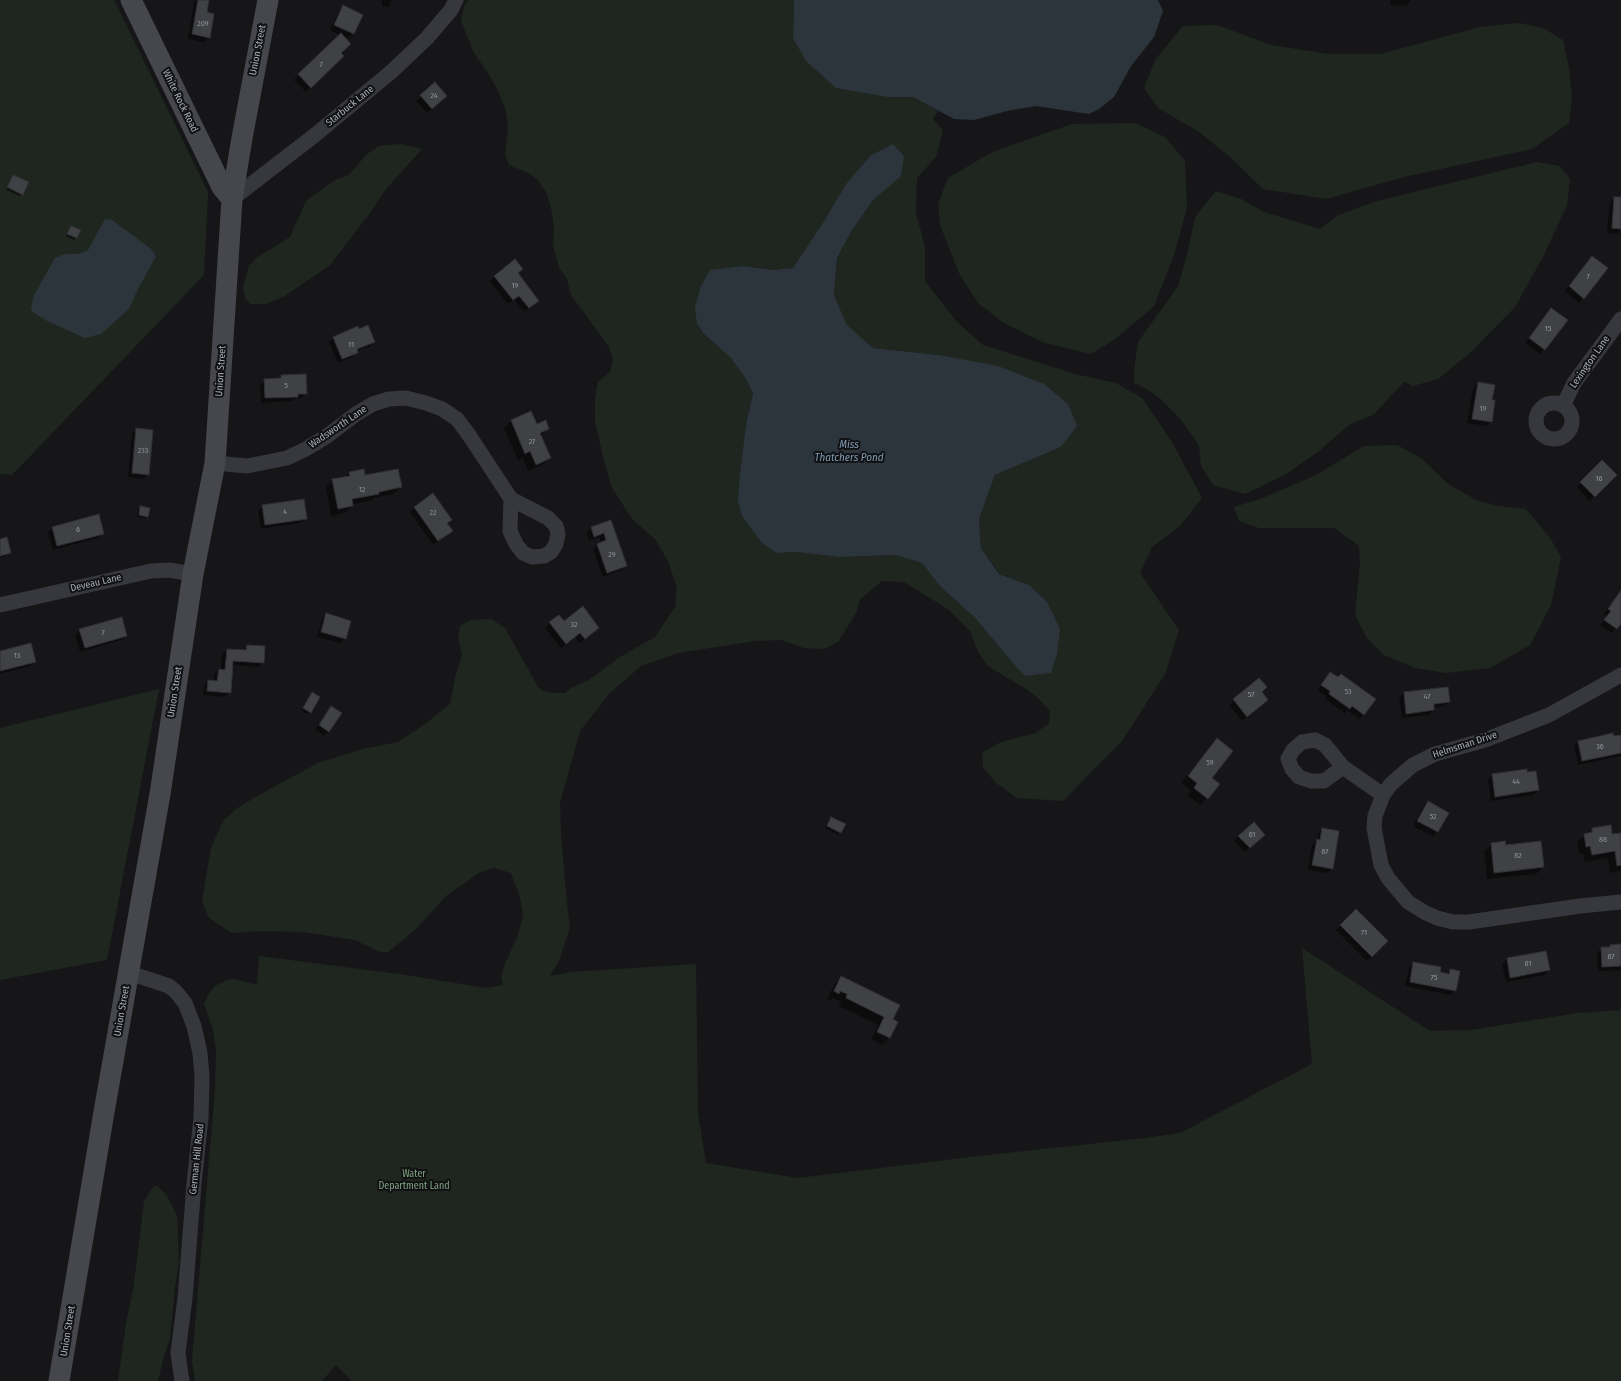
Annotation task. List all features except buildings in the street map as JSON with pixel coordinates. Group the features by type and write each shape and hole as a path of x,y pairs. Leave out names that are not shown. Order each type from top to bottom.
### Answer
{"main road":[{"name":"White Rock Road","path":"131,0 222,187 232,200"},
{"name":"Union Street","path":"59,1381 104,1112 160,794 193,574 215,462 232,200 268,0"}],"street":[{"name":"Starbuck Lane","path":"232,200 280,163 391,72 427,38 451,10 456,0"},
{"name":"Lexington Lane","path":"1563,406 1574,383 1621,319"},
{"name":"Wadsworth Lane","path":"215,462 247,466 287,458 315,443 373,404 389,399 406,398 442,409 457,420 510,499"},
{"name":"Deveau Lane","path":"0,605 151,571 169,570 193,574"},
{"name":"Helmsman Drive","path":"1621,675 1549,715 1485,740 1430,756 1413,765 1391,784 1382,795 1375,816 1374,828 1381,865 1388,878 1408,902 1437,918 1453,922 1469,922 1580,906 1621,902"},
{"path":"1343,767 1382,795"},
{"name":"German Hill Road","path":"129,973 169,986 176,992 185,1003 190,1015 200,1053 202,1076 201,1118 185,1298 178,1353 182,1381"}],"green space":[{"path":"0,0 114,0 208,192 204,275 12,475 0,474"},
{"name":"Water Department Land","path":"468,0 794,0 793,38 888,97 913,97 938,111 933,119 943,130 936,157 917,178 916,213 925,247 925,281 957,322 983,345 1075,374 1116,383 1142,398 1172,442 1202,498 1180,526 1152,547 1140,573 1179,630 1165,674 1122,741 1063,801 1017,798 996,783 983,767 982,753 1001,742 1036,733 1049,723 1050,711 1037,697 1026,689 988,666 978,652 970,631 949,610 904,582 882,581 860,599 856,613 838,642 824,649 804,648 782,640 755,641 678,653 641,666 609,694 580,731 560,803 561,833 570,927 559,961 550,976 571,972 696,964 698,1113 706,1163 798,1178 1180,1133 1312,1064 1302,948 1430,1031 1471,1030 1578,1013 1621,1010 1621,1381 352,1381 336,1365 322,1381 195,1381 192,1361 215,1089 216,1050 213,1030 204,1004 208,995 215,986 227,980 235,979 257,985 259,956 399,974 486,988 503,985 501,977 518,935 523,916 520,897 511,873 494,868 480,872 446,896 415,930 388,952 380,952 355,940 303,932 261,931 232,933 209,918 202,901 211,848 223,821 236,809 257,796 318,763 363,749 398,742 425,724 450,704 455,678 462,655 458,639 460,626 471,620 491,619 505,628 538,687 543,691 552,693 565,693 571,688 589,680 620,657 655,637 675,607 677,588 668,561 655,539 632,519 611,486 602,452 595,421 595,397 598,382 610,372 613,360 609,347 571,295 567,279 559,268 553,244 554,228 551,207 546,192 537,179 528,173 509,165 505,155 508,127 505,107 488,73 474,53 461,21 464,6","holes":["870,156 901,175 873,200 851,232 837,258 834,295 847,325 873,348 939,355 1077,426 1061,447 995,475 979,519 981,548 1000,574 1029,585 1051,673 1024,675 975,618 939,585 922,563 895,555 839,557 797,552 777,553 740,473 746,424 753,394 746,379 730,357 705,335 743,266 773,270 793,268 846,184"]},
{"path":"1519,23 1543,28 1563,40 1569,68 1572,99 1569,123 1532,149 1404,177 1326,199 1263,189 1230,157 1199,132 1158,108 1144,88 1155,60 1183,26 1217,25 1271,45 1329,54 1381,54 1480,27"},
{"path":"1135,123 1165,137 1185,161 1187,208 1174,255 1154,306 1114,340 1091,354 1045,343 1004,323 978,303 959,273 940,225 938,204 948,178 992,152 1072,124"},
{"path":"400,144 422,149 386,189 370,213 330,265 285,296 266,304 250,304 245,298 243,287 249,266 256,258 290,237 306,201 335,180 349,175 366,155 379,146"},
{"path":"1537,162 1560,166 1570,179 1567,205 1543,257 1515,307 1470,353 1438,379 1413,386 1404,382 1374,414 1349,425 1319,451 1286,474 1245,494 1213,485 1201,466 1199,445 1181,420 1162,400 1147,389 1134,383 1138,342 1178,286 1187,255 1195,217 1216,191 1241,199 1264,212 1320,229 1338,215 1377,201"},
{"path":"1397,445 1421,458 1448,484 1476,500 1498,506 1526,509 1550,538 1561,557 1551,605 1530,645 1490,668 1446,673 1415,668 1384,655 1367,638 1355,615 1360,564 1359,546 1334,528 1259,528 1239,521 1234,507 1263,498 1316,475 1364,446"},
{"path":"159,689 107,960 0,980 0,728"},
{"path":"154,1186 157,1186 166,1194 177,1216 179,1261 170,1339 158,1381 118,1381 126,1323 133,1291 144,1201"}],"water":[{"path":"794,0 1158,0 1163,11 1154,37 1131,66 1114,97 1099,109 1089,114 1036,106 1007,111 974,120 954,119 913,97 888,97 836,88 806,61 793,38"},
{"name":"Miss Thatchers Pond","path":"893,144 904,156 901,176 873,200 851,232 837,258 834,295 847,325 873,348 939,355 998,366 1044,384 1068,404 1077,426 1061,447 995,475 979,519 981,548 999,574 1029,585 1047,602 1060,629 1057,654 1051,673 1024,675 975,618 939,585 922,563 895,555 839,557 797,552 777,553 762,543 742,516 738,500 740,473 746,424 753,394 746,379 730,357 705,335 697,324 695,307 701,286 710,270 743,266 773,270 793,268 846,184 870,156"},
{"path":"105,219 112,220 151,249 156,256 129,309 101,334 85,338 47,321 33,312 31,308 34,295 55,258 65,254 78,254 88,250"}]}
